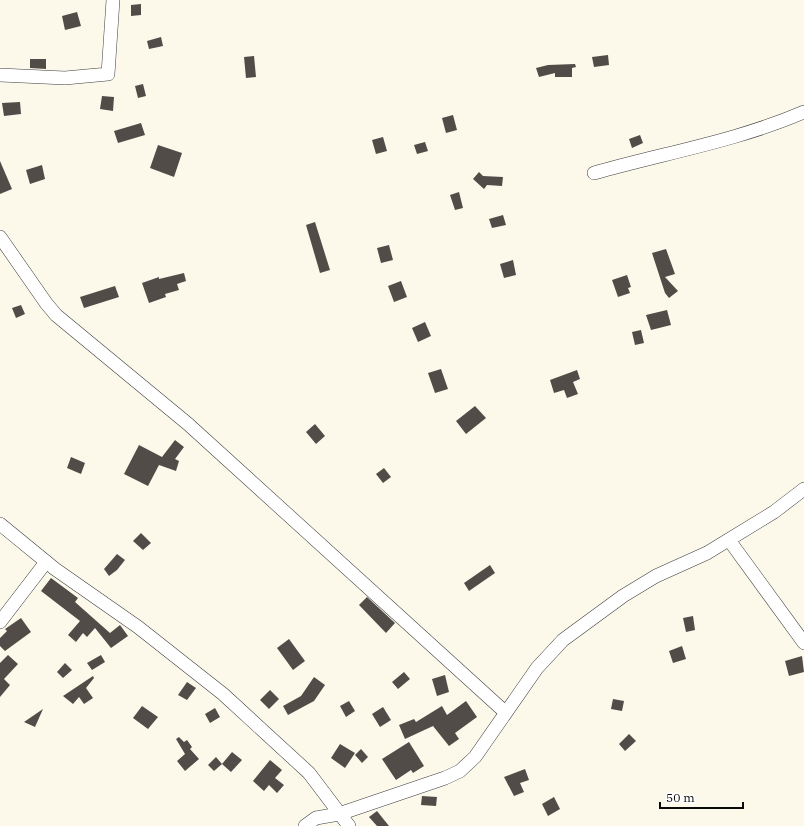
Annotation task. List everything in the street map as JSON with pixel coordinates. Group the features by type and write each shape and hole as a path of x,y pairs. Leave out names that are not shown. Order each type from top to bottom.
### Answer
{"street":[{"path":"0,75 65,78 108,74 113,0"},
{"path":"594,173 732,138 776,124 804,112"},
{"path":"0,237 46,303 56,314 188,424 505,712"},
{"path":"305,826 316,818 339,814 445,778 460,771 475,757 537,668 552,651 581,625 623,596 656,576 707,553 729,540 774,512 804,489"},
{"path":"0,524 46,562 138,628 223,694 309,773 349,826"},
{"path":"729,540 804,643"},
{"path":"0,622 46,562"}],"building":[{"path":"141,4 141,15 131,16 131,5"},
{"path":"77,12 81,26 65,30 62,16"},
{"path":"161,37 163,46 149,49 147,41"},
{"path":"608,55 609,65 594,67 592,57"},
{"path":"254,56 256,77 246,78 244,57"},
{"path":"30,59 46,59 46,69 30,68"},
{"path":"575,64 576,67 572,68 572,77 555,77 555,73 539,77 536,68 548,65"},
{"path":"143,84 146,96 138,98 135,86"},
{"path":"102,96 114,97 113,111 100,109"},
{"path":"20,102 21,114 4,116 2,103"},
{"path":"453,115 457,130 446,133 442,118"},
{"path":"141,123 145,135 118,143 114,131"},
{"path":"640,135 643,143 632,148 629,139"},
{"path":"383,137 387,151 376,154 372,140"},
{"path":"425,142 428,151 417,154 414,145"},
{"path":"158,145 182,153 174,177 150,168"},
{"path":"0,161 12,189 0,194"},
{"path":"42,165 45,179 30,184 26,170"},
{"path":"479,172 483,176 503,177 502,186 487,185 484,189 473,179"},
{"path":"459,192 463,208 455,210 450,195"},
{"path":"503,215 506,225 492,228 489,219"},
{"path":"315,222 330,270 320,273 306,225"},
{"path":"389,245 393,260 381,263 377,248"},
{"path":"666,249 675,274 665,277 678,291 669,298 665,293 652,253"},
{"path":"513,260 516,275 504,278 500,264"},
{"path":"184,273 186,281 177,284 179,290 165,294 166,297 149,303 142,283 159,277 159,279"},
{"path":"627,275 631,287 628,288 630,293 618,297 612,280"},
{"path":"401,281 407,297 394,302 388,286"},
{"path":"115,286 119,297 84,308 80,297"},
{"path":"21,305 25,314 16,318 12,308"},
{"path":"667,310 671,325 651,330 646,315"},
{"path":"425,322 431,336 418,342 412,328"},
{"path":"641,330 644,343 635,345 632,332"},
{"path":"441,369 448,389 435,393 428,373"},
{"path":"577,370 580,379 573,382 578,394 567,398 564,390 554,393 550,380"},
{"path":"475,406 486,418 466,434 456,421"},
{"path":"315,424 325,436 316,444 306,432"},
{"path":"175,440 184,447 175,459 179,461 176,471 159,465 148,486 124,474 139,445 162,457"},
{"path":"71,457 85,463 81,474 67,468"},
{"path":"384,468 391,477 383,483 376,474"},
{"path":"141,533 151,543 143,550 133,541"},
{"path":"117,554 125,560 117,570 109,576 104,569"},
{"path":"490,565 495,573 469,591 464,583"},
{"path":"51,578 78,598 75,602 110,633 120,625 128,636 111,648 95,628 87,637 83,633 76,642 68,635 80,621 41,591"},
{"path":"367,597 395,623 386,633 359,605"},
{"path":"693,616 695,630 686,632 683,618"},
{"path":"21,618 31,632 5,651 0,646 0,638 7,631 5,629"},
{"path":"289,639 305,661 293,670 277,648"},
{"path":"682,646 686,659 673,663 669,651"},
{"path":"8,655 18,664 4,679 10,685 0,697 0,663"},
{"path":"101,655 105,662 92,670 87,663"},
{"path":"802,656 804,672 789,676 785,661"},
{"path":"65,663 72,670 63,678 57,672"},
{"path":"404,672 410,679 398,689 392,682"},
{"path":"445,675 449,692 437,696 432,679"},
{"path":"93,676 94,678 86,688 93,698 84,704 79,697 73,704 63,696"},
{"path":"314,677 325,685 314,701 288,715 283,706 301,696"},
{"path":"187,682 196,688 187,700 178,695"},
{"path":"270,690 279,699 269,709 260,700"},
{"path":"613,699 624,701 622,711 611,709"},
{"path":"349,701 355,711 346,717 340,706"},
{"path":"466,701 477,717 455,733 459,739 449,746 433,726 405,739 399,725 414,719 416,722 442,706 447,715"},
{"path":"142,706 158,717 148,729 133,718"},
{"path":"383,707 391,720 380,727 372,714"},
{"path":"215,708 220,717 210,723 205,714"},
{"path":"43,709 35,727 24,722"},
{"path":"629,734 636,741 625,751 619,744"},
{"path":"179,737 184,742 187,740 192,747 190,749 199,759 185,771 177,761 185,754 176,739"},
{"path":"409,742 424,766 413,773 411,770 396,780 382,759"},
{"path":"340,744 355,753 345,768 331,758"},
{"path":"361,749 368,757 362,763 355,755"},
{"path":"232,752 242,760 231,772 222,764"},
{"path":"216,757 222,764 214,771 208,765"},
{"path":"270,760 282,770 275,778 284,785 277,793 269,785 264,791 253,781"},
{"path":"525,769 529,780 520,783 524,792 514,796 504,777"},
{"path":"422,796 437,797 436,806 421,805"},
{"path":"554,797 560,809 548,816 542,804"},
{"path":"377,811 389,826 377,826 369,817"}]}
